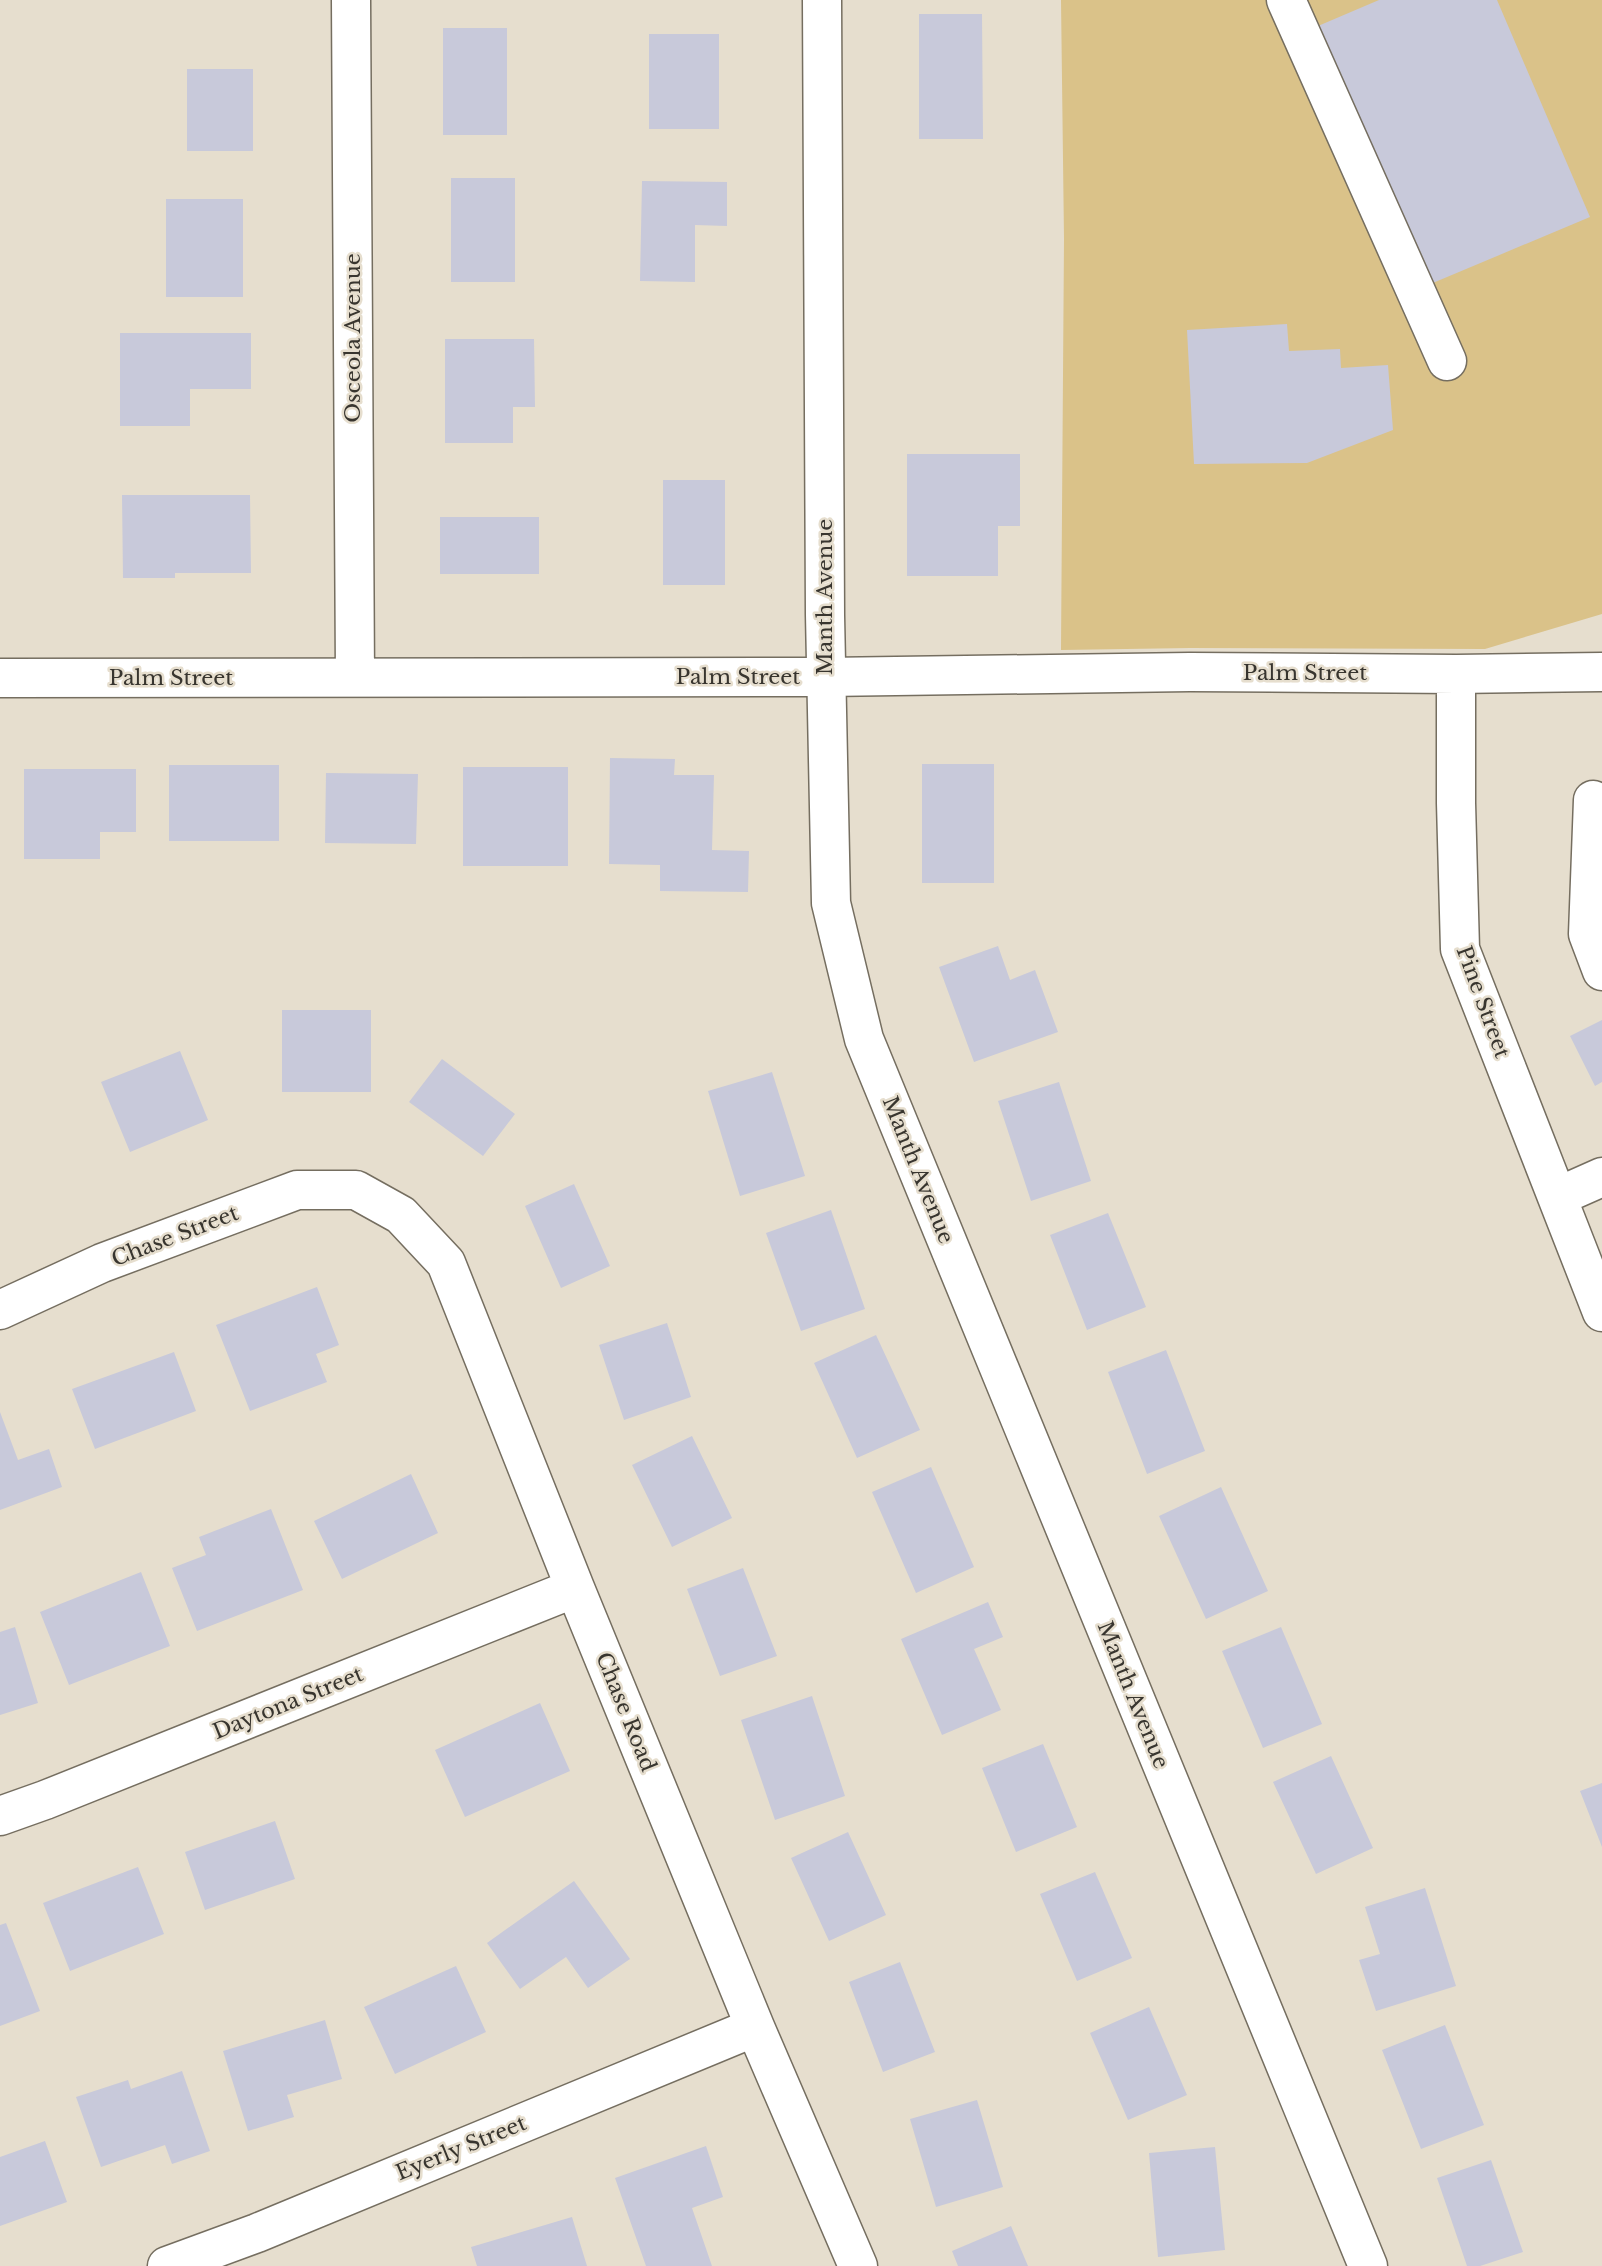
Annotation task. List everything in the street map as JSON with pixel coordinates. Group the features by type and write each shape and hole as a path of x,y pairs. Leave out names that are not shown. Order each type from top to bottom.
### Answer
{"street":[{"name":"Osceola Avenue","path":"351,0 355,677"},
{"name":"Manth Avenue","path":"822,0 826,677 831,903 864,1040 1368,2266"},
{"path":"1286,0 1447,361"},
{"name":"Palm Street","path":"0,678 1602,672"},
{"name":"Pine Street","path":"1456,674 1460,949 1602,1312"},
{"path":"1593,800 1588,933 1602,971"},
{"path":"1557,1197 1602,1177"},
{"name":"Chase Street","path":"0,1310 102,1263 297,1190 356,1190"},
{"name":"Chase Road","path":"356,1190 401,1215 446,1263 575,1588 755,2027 858,2266"},
{"name":"Daytona Street","path":"0,1816 575,1588"},
{"name":"Eyerly Street","path":"167,2266 270,2228 755,2027"}],"shaded area":[{"path":"1061,0 1602,0 1602,614 1485,649 1061,650 1064,239"}],"building":[{"path":"1379,0 1497,0 1590,217 1428,285 1318,26"},
{"path":"919,14 982,14 983,139 919,139"},
{"path":"443,28 507,28 507,135 443,135"},
{"path":"649,34 719,34 719,129 649,129"},
{"path":"187,69 253,69 253,151 187,151"},
{"path":"451,178 515,178 515,282 451,282"},
{"path":"642,181 727,182 727,226 695,225 695,282 640,281"},
{"path":"166,199 243,199 243,297 166,297"},
{"path":"1287,324 1289,351 1340,349 1341,368 1388,365 1393,430 1307,463 1194,464 1187,330"},
{"path":"120,333 251,333 251,389 190,389 190,426 120,426"},
{"path":"445,339 534,339 535,407 513,407 513,443 445,443"},
{"path":"907,454 1020,454 1020,526 998,526 998,576 907,576"},
{"path":"663,480 725,480 725,585 663,585"},
{"path":"122,495 250,495 251,573 175,573 175,578 123,578"},
{"path":"440,517 539,517 539,574 440,574"},
{"path":"610,758 675,759 674,775 714,775 712,850 749,851 748,892 660,891 660,865 609,864"},
{"path":"922,764 994,764 994,883 922,883"},
{"path":"169,765 279,765 279,841 169,841"},
{"path":"463,767 568,767 568,866 463,866"},
{"path":"24,769 136,769 136,832 100,832 100,859 24,859"},
{"path":"326,773 418,774 416,844 325,843"},
{"path":"998,946 1010,980 1035,970 1058,1032 974,1062 939,967"},
{"path":"282,1010 371,1010 371,1092 282,1092"},
{"path":"1602,1020 1602,1082 1595,1086 1570,1036"},
{"path":"180,1051 208,1120 130,1152 101,1082"},
{"path":"442,1059 515,1114 483,1156 409,1102"},
{"path":"772,1072 805,1176 740,1196 708,1091"},
{"path":"1059,1082 1091,1181 1031,1201 998,1101"},
{"path":"574,1184 610,1266 561,1288 525,1206"},
{"path":"831,1210 865,1309 801,1331 766,1233"},
{"path":"1108,1213 1146,1307 1087,1330 1050,1235"},
{"path":"317,1287 339,1345 316,1354 327,1382 250,1411 216,1325"},
{"path":"667,1323 691,1397 624,1420 599,1345"},
{"path":"876,1335 920,1430 857,1458 814,1363"},
{"path":"1166,1350 1205,1451 1147,1474 1108,1372"},
{"path":"174,1352 196,1411 95,1449 72,1389"},
{"path":"0,1412 18,1460 49,1449 62,1487 0,1510"},
{"path":"692,1436 732,1518 672,1547 632,1465"},
{"path":"931,1467 974,1567 916,1593 872,1492"},
{"path":"411,1474 438,1533 342,1579 314,1521"},
{"path":"1221,1487 1268,1591 1206,1619 1159,1516"},
{"path":"271,1509 303,1590 197,1631 172,1568 206,1555 199,1537"},
{"path":"743,1568 777,1656 720,1676 687,1589"},
{"path":"141,1572 170,1646 69,1685 40,1612"},
{"path":"988,1602 1003,1637 974,1649 1001,1710 942,1735 901,1639"},
{"path":"15,1627 38,1703 0,1715 0,1632"},
{"path":"1281,1627 1322,1724 1263,1748 1222,1651"},
{"path":"812,1696 845,1796 775,1820 741,1720"},
{"path":"540,1703 570,1771 465,1817 435,1750"},
{"path":"1043,1744 1077,1827 1016,1852 982,1768"},
{"path":"1331,1756 1373,1848 1316,1874 1273,1782"},
{"path":"1602,1783 1602,1847 1580,1791"},
{"path":"275,1821 295,1879 205,1910 185,1852"},
{"path":"848,1832 886,1915 829,1941 791,1858"},
{"path":"138,1867 164,1934 70,1971 43,1903"},
{"path":"1095,1872 1132,1958 1077,1981 1040,1894"},
{"path":"574,1881 630,1959 588,1988 566,1957 520,1989 487,1943"},
{"path":"1425,1888 1456,1986 1376,2011 1359,1960 1380,1954 1365,1907"},
{"path":"6,1923 40,2011 0,2026 0,1925"},
{"path":"900,1962 935,2052 883,2072 849,1982"},
{"path":"456,1966 486,2032 395,2074 364,2007"},
{"path":"1149,2007 1187,2095 1128,2120 1090,2033"},
{"path":"325,2020 342,2079 287,2095 294,2117 248,2131 223,2051"},
{"path":"1445,2025 1484,2125 1421,2149 1382,2050"},
{"path":"182,2071 210,2151 172,2164 165,2145 101,2167 76,2097 128,2080 131,2089"},
{"path":"977,2100 1003,2187 936,2207 910,2119"},
{"path":"45,2141 67,2202 0,2226 0,2157"},
{"path":"706,2146 723,2197 692,2208 712,2266 646,2266 615,2178"},
{"path":"1215,2147 1225,2250 1158,2257 1149,2153"},
{"path":"1491,2160 1523,2252 1480,2266 1467,2266 1437,2178"},
{"path":"572,2217 587,2266 477,2266 471,2247"},
{"path":"1011,2226 1028,2266 958,2266 952,2251"}]}
